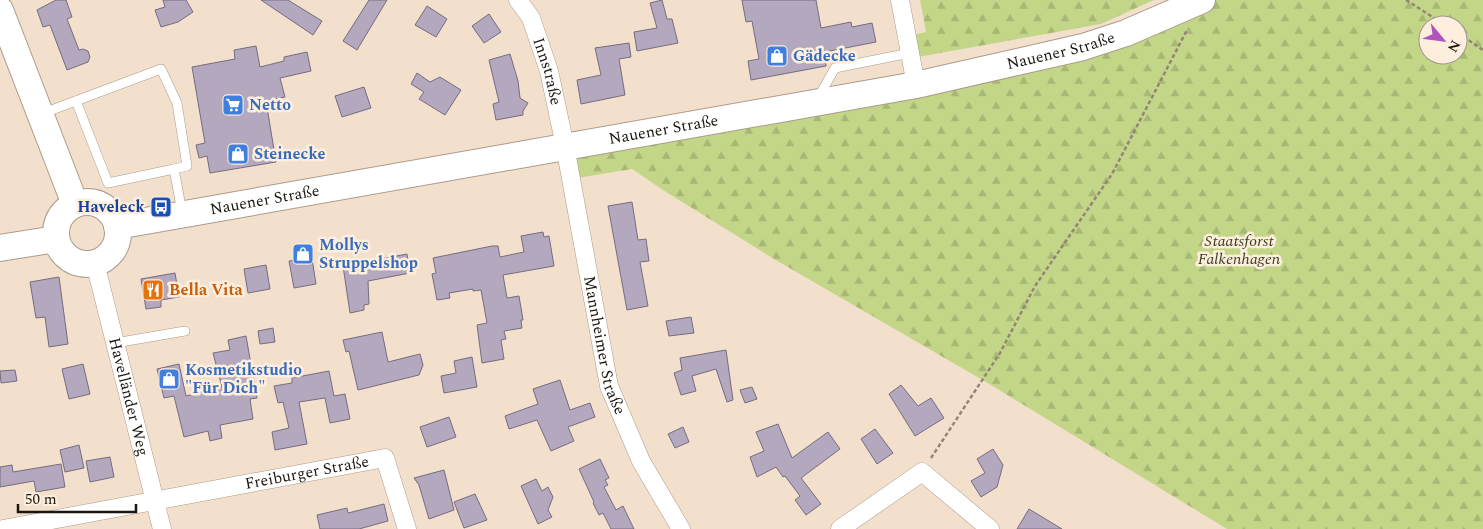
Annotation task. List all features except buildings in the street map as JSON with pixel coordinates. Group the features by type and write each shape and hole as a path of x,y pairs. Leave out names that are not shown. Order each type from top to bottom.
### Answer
{"main road":[{"name":"Nauener Straße","path":"118,226 916,85 1083,47 1126,33 1202,0"},
{"path":"0,10 75,204"},
{"path":"96,203 106,208 118,226 118,236 111,253 95,263 75,262 66,257 56,239 59,218 75,204 96,203"},
{"path":"0,248 56,239"}],"street":[{"name":"Innstraße","path":"518,0 531,18 549,71 565,146"},
{"path":"900,0 916,85"},
{"name":"Mannheimer Straße","path":"565,146 609,386 641,461 681,529"},
{"name":"Havelländer Weg","path":"95,263 162,529"},
{"name":"Freiburger Straße","path":"156,502 385,458 407,529"},
{"path":"840,529 922,472 990,529"},
{"path":"3,529 156,502"}],"lane":[{"path":"815,102 835,68 910,53"},
{"path":"40,114 161,69 177,103 187,166 108,183 76,101"},
{"path":"174,169 182,215"},
{"path":"115,343 185,332"}],"path":[{"path":"1406,0 1429,15"},
{"path":"922,472 1000,353 1035,286 1112,174 1189,26"},
{"path":"1468,40 1483,50"}],"green space":[{"path":"920,0 1154,0 1101,24 918,57 913,35 926,32"},
{"name":"Staatsforst Falkenhagen","path":"1202,0 1483,0 1483,529 1227,529 986,382 774,259 632,169 571,179 565,146 916,85"}],"place":[{"name":"Gädecke","path":"777,56"},
{"name":"Netto","path":"233,105"},
{"name":"Steinecke","path":"238,154"},
{"name":"Haveleck","path":"161,207"},
{"name":"Mollys Struppelshop","path":"303,254"},
{"name":"Bella Vita","path":"153,290"},
{"name":"Kosmetikstudio \"Für Dich\"","path":"169,379"}]}
